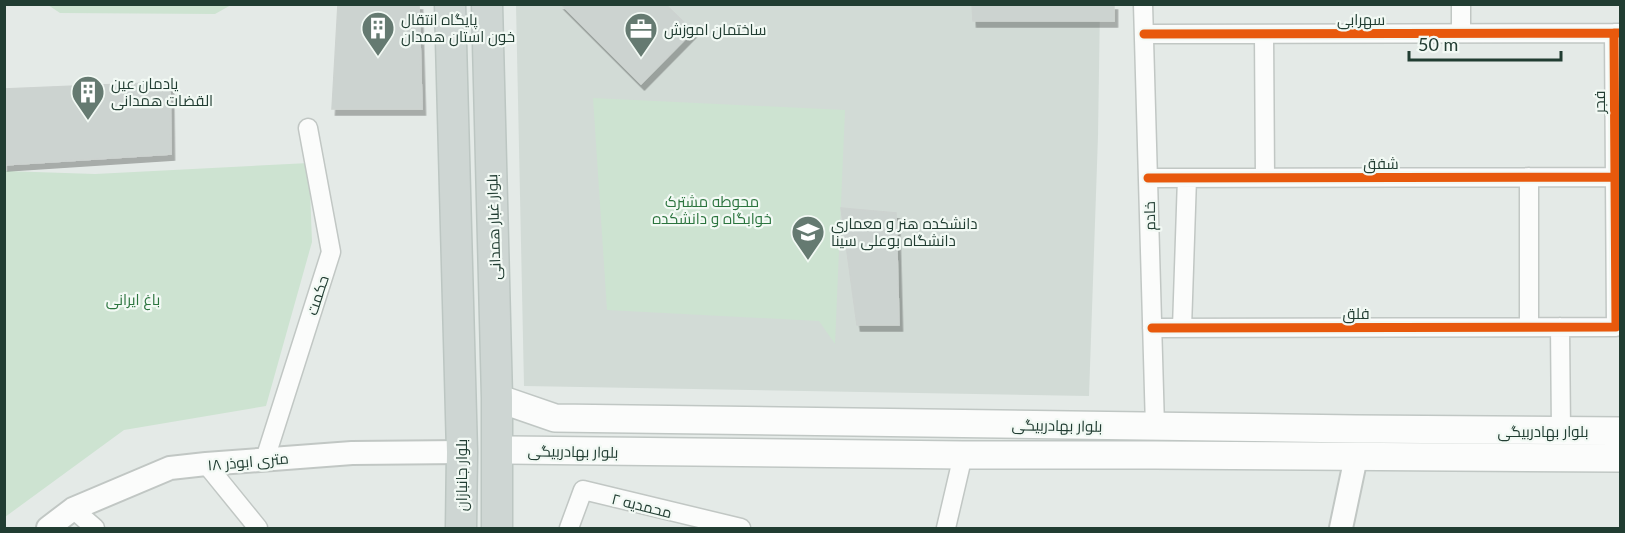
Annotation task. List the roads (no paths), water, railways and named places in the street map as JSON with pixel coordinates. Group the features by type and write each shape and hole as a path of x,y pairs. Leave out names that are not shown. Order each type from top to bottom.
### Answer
{"main road":[{"name":"بلوار جانبازان","path":"450,4 462,452 461,528"},
{"name":"بلوار غبار همدانی","path":"487,4 498,450"},
{"name":"بلوار بهادربیگی","path":"497,398 555,418 1620,431"},
{"path":"1356,429 1356,457"},
{"name":"بلوار بهادربیگی","path":"498,450 1620,459"},
{"path":"497,528 498,450"}],"street":[{"name":"خادم","path":"1143,4 1155,427"},
{"path":"1461,4 1461,33"},
{"name":"سهرابی","path":"1144,34 1617,33"},
{"name":"فجر","path":"1617,33 1615,177 1618,267"},
{"path":"1264,34 1265,178"},
{"name":"حکمت","path":"265,459 331,252 308,128"},
{"path":"1528,177 1530,327"},
{"name":"شفق","path":"1148,178 1615,177"},
{"path":"1182,328 1186,178"},
{"name":"فلق","path":"1152,328 1616,327 1618,267"},
{"path":"1560,327 1561,431"},
{"name":"۱۸ متری ابوذر","path":"48,528 73,509 170,468 352,453 462,452"},
{"path":"946,528 963,455"},
{"path":"1341,528 1356,457"},
{"path":"206,464 258,528"},
{"name":"محمدیه ۲","path":"569,528 583,490 741,528"},
{"path":"73,509 94,528"}],"place":[{"name":"پایگاه انتقال خون استان همدان","path":"378,57"},
{"name":"ساختمان اموزش","path":"641,58"},
{"name":"یادمان عین القضات همدانی","path":"88,121"},
{"name":"دانشکده هنر و معماری دانشگاه بوعلی سینا","path":"808,261"}],"park label":[{"name":"محوطه مشترک خوابگاه و دانشکده","path":"712,210"},
{"name":"باغ ایرانی","path":"133,299"}]}
